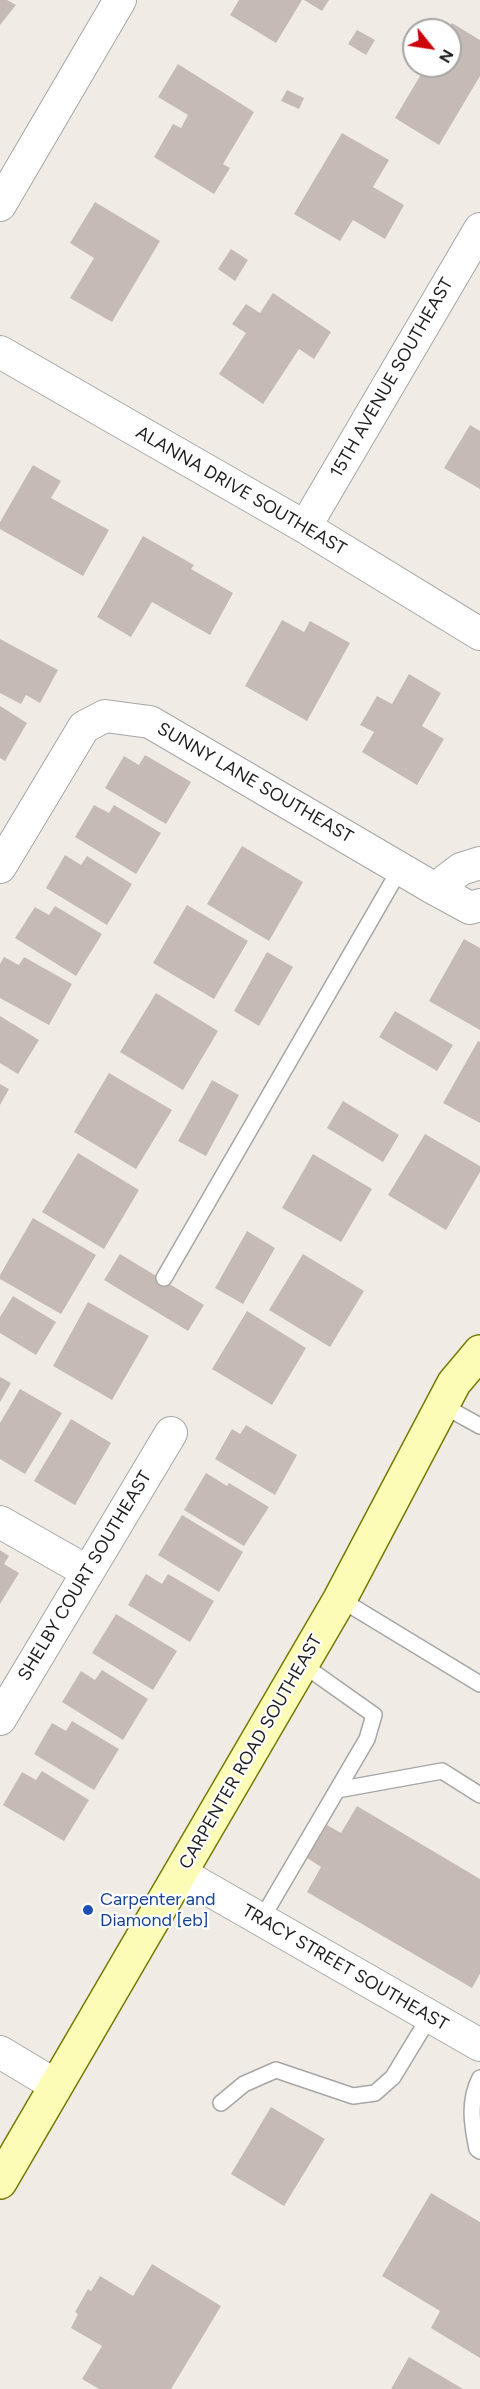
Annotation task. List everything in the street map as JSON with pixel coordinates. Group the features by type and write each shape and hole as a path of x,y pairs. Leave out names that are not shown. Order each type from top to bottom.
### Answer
{"street":[{"path":"0,205 120,0"},
{"name":"15TH AVENUE SOUTHEAST","path":"305,527 480,229"},
{"name":"ALANNA DRIVE SOUTHEAST","path":"0,352 305,527 480,634"},
{"name":"SUNNY LANE SOUTHEAST","path":"0,867 84,727 105,716 150,722 435,889 471,908 480,905"},
{"path":"435,889 461,869 480,863"},
{"name":"CARPENTER ROAD SOUTHEAST","path":"0,2182 340,1599 454,1383 480,1352"},
{"name":"SHELBY COURT SOUTHEAST","path":"0,1719 171,1433"},
{"path":"0,1522 88,1572"},
{"name":"TRACY STREET SOUTHEAST","path":"180,1873 480,2044"},
{"path":"0,2052 55,2085"}],"lane":[{"path":"164,1278 400,869"},
{"path":"442,1405 480,1426"},
{"path":"340,1599 480,1684"},
{"path":"261,1920 367,1739 374,1715 302,1664"},
{"path":"337,1790 442,1771 480,1795"},
{"path":"221,2103 244,2084 276,2070 353,2096 375,2093 393,2077 429,2016"},
{"path":"480,2078 474,2090 471,2121 477,2149 480,2151"}],"building":[{"path":"0,0 7,0 16,5 0,25"},
{"path":"239,0 302,0 276,43 230,15"},
{"path":"304,0 329,0 322,11"},
{"path":"462,29 480,40 480,76 439,145 395,118 419,78 462,78"},
{"path":"357,30 375,40 366,55 348,44"},
{"path":"178,64 254,112 223,164 230,168 214,194 154,157 173,124 181,128 188,115 158,97"},
{"path":"287,90 304,98 299,109 281,101"},
{"path":"342,133 389,160 373,187 404,205 385,239 353,220 340,241 294,214"},
{"path":"95,202 160,241 112,322 70,298 94,258 70,243"},
{"path":"231,249 248,260 235,281 218,269"},
{"path":"273,293 331,332 314,359 299,349 263,404 219,374 246,333 232,324 246,304 260,313"},
{"path":"470,425 480,431 480,489 444,468"},
{"path":"33,465 61,481 51,498 109,530 83,576 0,529 0,522"},
{"path":"143,536 194,565 191,569 233,593 210,635 152,602 131,637 97,617"},
{"path":"282,620 304,632 310,621 350,643 307,721 245,686"},
{"path":"0,639 58,670 40,703 26,695 21,704 0,693"},
{"path":"409,674 441,693 422,726 444,739 417,785 362,752 374,732 360,725 377,696 392,704"},
{"path":"0,706 27,723 5,761 0,758"},
{"path":"145,755 191,782 166,824 105,788 124,756 139,765"},
{"path":"94,805 109,813 114,805 161,833 136,874 75,837"},
{"path":"242,846 303,882 269,941 207,904"},
{"path":"65,855 81,865 87,856 132,884 107,925 46,888"},
{"path":"187,905 248,941 214,999 153,963"},
{"path":"55,906 102,934 76,976 15,938 35,907 49,915"},
{"path":"464,939 480,948 480,1030 429,1001"},
{"path":"267,952 293,967 259,1026 234,1011"},
{"path":"4,957 19,965 24,957 72,984 49,1025 0,998 0,964"},
{"path":"156,993 218,1031 183,1090 120,1052"},
{"path":"395,1011 453,1045 437,1071 379,1037"},
{"path":"0,1016 39,1040 18,1074 0,1063"},
{"path":"478,1041 480,1042 480,1123 443,1103"},
{"path":"109,1073 172,1110 136,1169 74,1132"},
{"path":"212,1080 239,1095 206,1156 178,1141"},
{"path":"0,1084 9,1089 0,1105"},
{"path":"343,1101 399,1135 383,1162 327,1128"},
{"path":"425,1134 480,1166 480,1172 446,1230 388,1195"},
{"path":"78,1153 139,1190 104,1249 42,1212"},
{"path":"313,1154 372,1189 341,1242 282,1208"},
{"path":"33,1218 96,1255 61,1314 0,1279 0,1275"},
{"path":"247,1231 275,1248 243,1304 215,1288"},
{"path":"120,1254 204,1305 188,1331 104,1280"},
{"path":"303,1254 364,1291 330,1347 269,1310"},
{"path":"13,1296 56,1322 36,1355 0,1333 0,1317"},
{"path":"88,1302 149,1336 112,1400 53,1366"},
{"path":"247,1311 306,1348 272,1405 212,1369"},
{"path":"0,1377 11,1383 0,1402"},
{"path":"20,1389 62,1413 25,1474 0,1459 0,1423"},
{"path":"71,1419 111,1443 75,1505 34,1481"},
{"path":"246,1425 297,1455 275,1495 215,1459 232,1429 240,1434"},
{"path":"206,1473 227,1486 229,1483 269,1507 244,1546 184,1510"},
{"path":"182,1515 243,1552 219,1592 158,1555"},
{"path":"0,1550 9,1556 4,1564 19,1573 0,1604"},
{"path":"146,1574 162,1584 168,1574 214,1601 190,1642 128,1605"},
{"path":"116,1614 177,1651 153,1690 92,1653"},
{"path":"102,1670 148,1699 123,1740 62,1702 81,1671 95,1680"},
{"path":"72,1721 119,1749 94,1790 34,1754 52,1723 66,1731"},
{"path":"42,1771 89,1800 64,1841 3,1805 22,1772 36,1780"},
{"path":"357,1806 480,1879 480,1974 472,1988 307,1892 321,1867 307,1858 327,1825 341,1833"},
{"path":"271,2107 325,2139 284,2206 231,2174"},
{"path":"431,2193 480,2222 480,2358 431,2328 440,2311 382,2276"},
{"path":"152,2264 221,2306 171,2389 99,2389 82,2379 102,2346 71,2328 78,2314 75,2312 88,2289 91,2291 100,2276 133,2296"},
{"path":"409,2357 463,2389 391,2389"}],"place":[{"name":"Carpenter and Diamond [eb]","path":"88,1910"}]}
